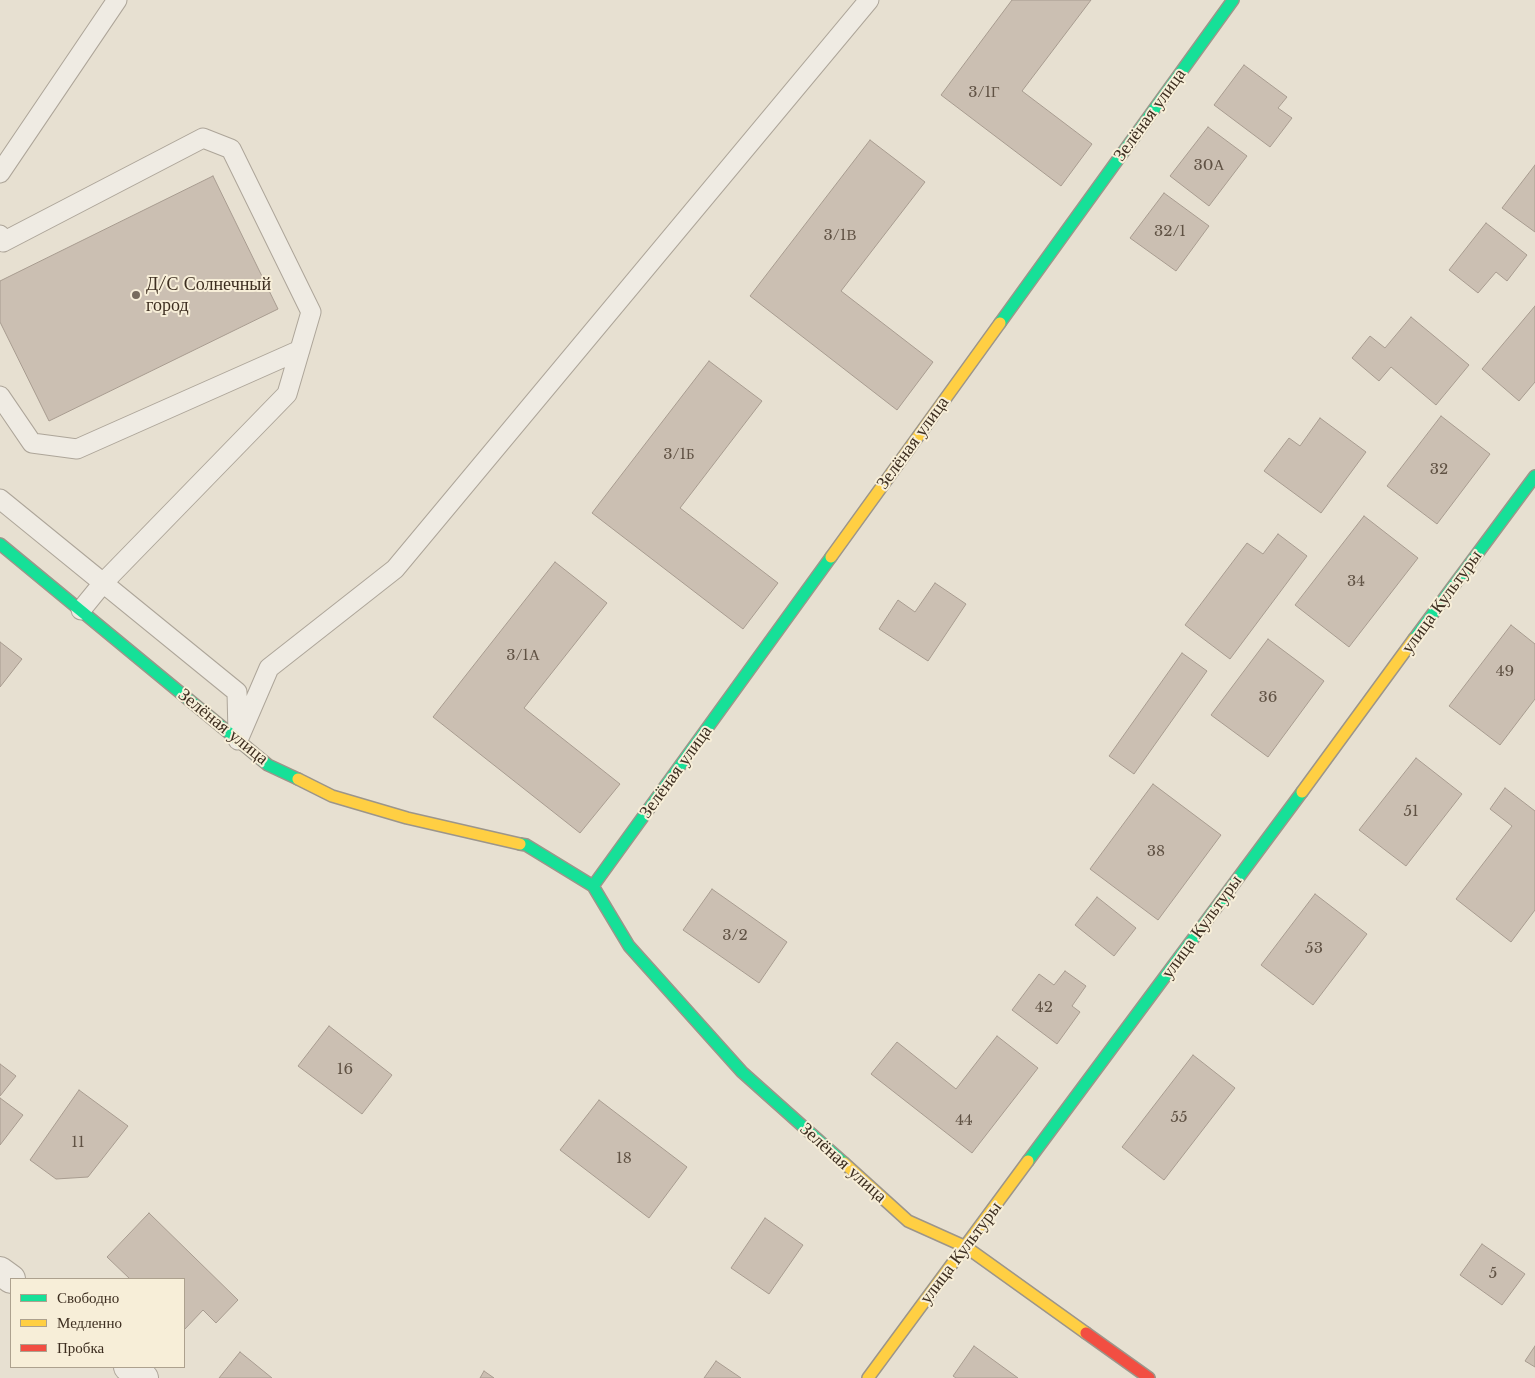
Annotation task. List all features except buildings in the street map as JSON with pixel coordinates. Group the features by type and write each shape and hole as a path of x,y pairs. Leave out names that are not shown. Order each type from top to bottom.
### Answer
{"street":[{"name":"Зелёная улица","path":"593,886 1233,0"},
{"name":"улица Культуры","path":"868,1378 1535,476"},
{"name":"Зелёная улица","path":"0,544 268,765 332,796 407,818 526,844 593,886 629,946 742,1072 908,1221 966,1247 1149,1378"},
{"path":"129,1368 144,1378"}],"lane":[{"path":"0,173 118,0"},
{"path":"238,740 269,668 395,569 869,0"},
{"path":"1,241 203,138 231,149 311,312 287,394 103,583 82,610"},
{"path":"0,396 32,443 77,449 300,350"},
{"path":"0,499 237,692 238,740"}],"traffic: fast":[{"path":"1000,323 1233,0"},
{"path":"1414,639 1535,476"},
{"path":"0,544 268,765 298,779"},
{"path":"593,886 831,557"},
{"path":"1028,1161 1302,792"},
{"path":"520,844 526,845 593,886 629,946 742,1072 844,1163"}],"traffic: slow":[{"path":"831,557 1000,323"},
{"path":"1302,792 1414,639"},
{"path":"298,779 332,796 407,818 520,844"},
{"path":"868,1378 1028,1161"},
{"path":"844,1163 908,1221 966,1247 1086,1333"}],"traffic: jam":[{"path":"1086,1333 1149,1378"}],"place":[{"name":"Д/С Солнечный город","path":"136,295"}]}
